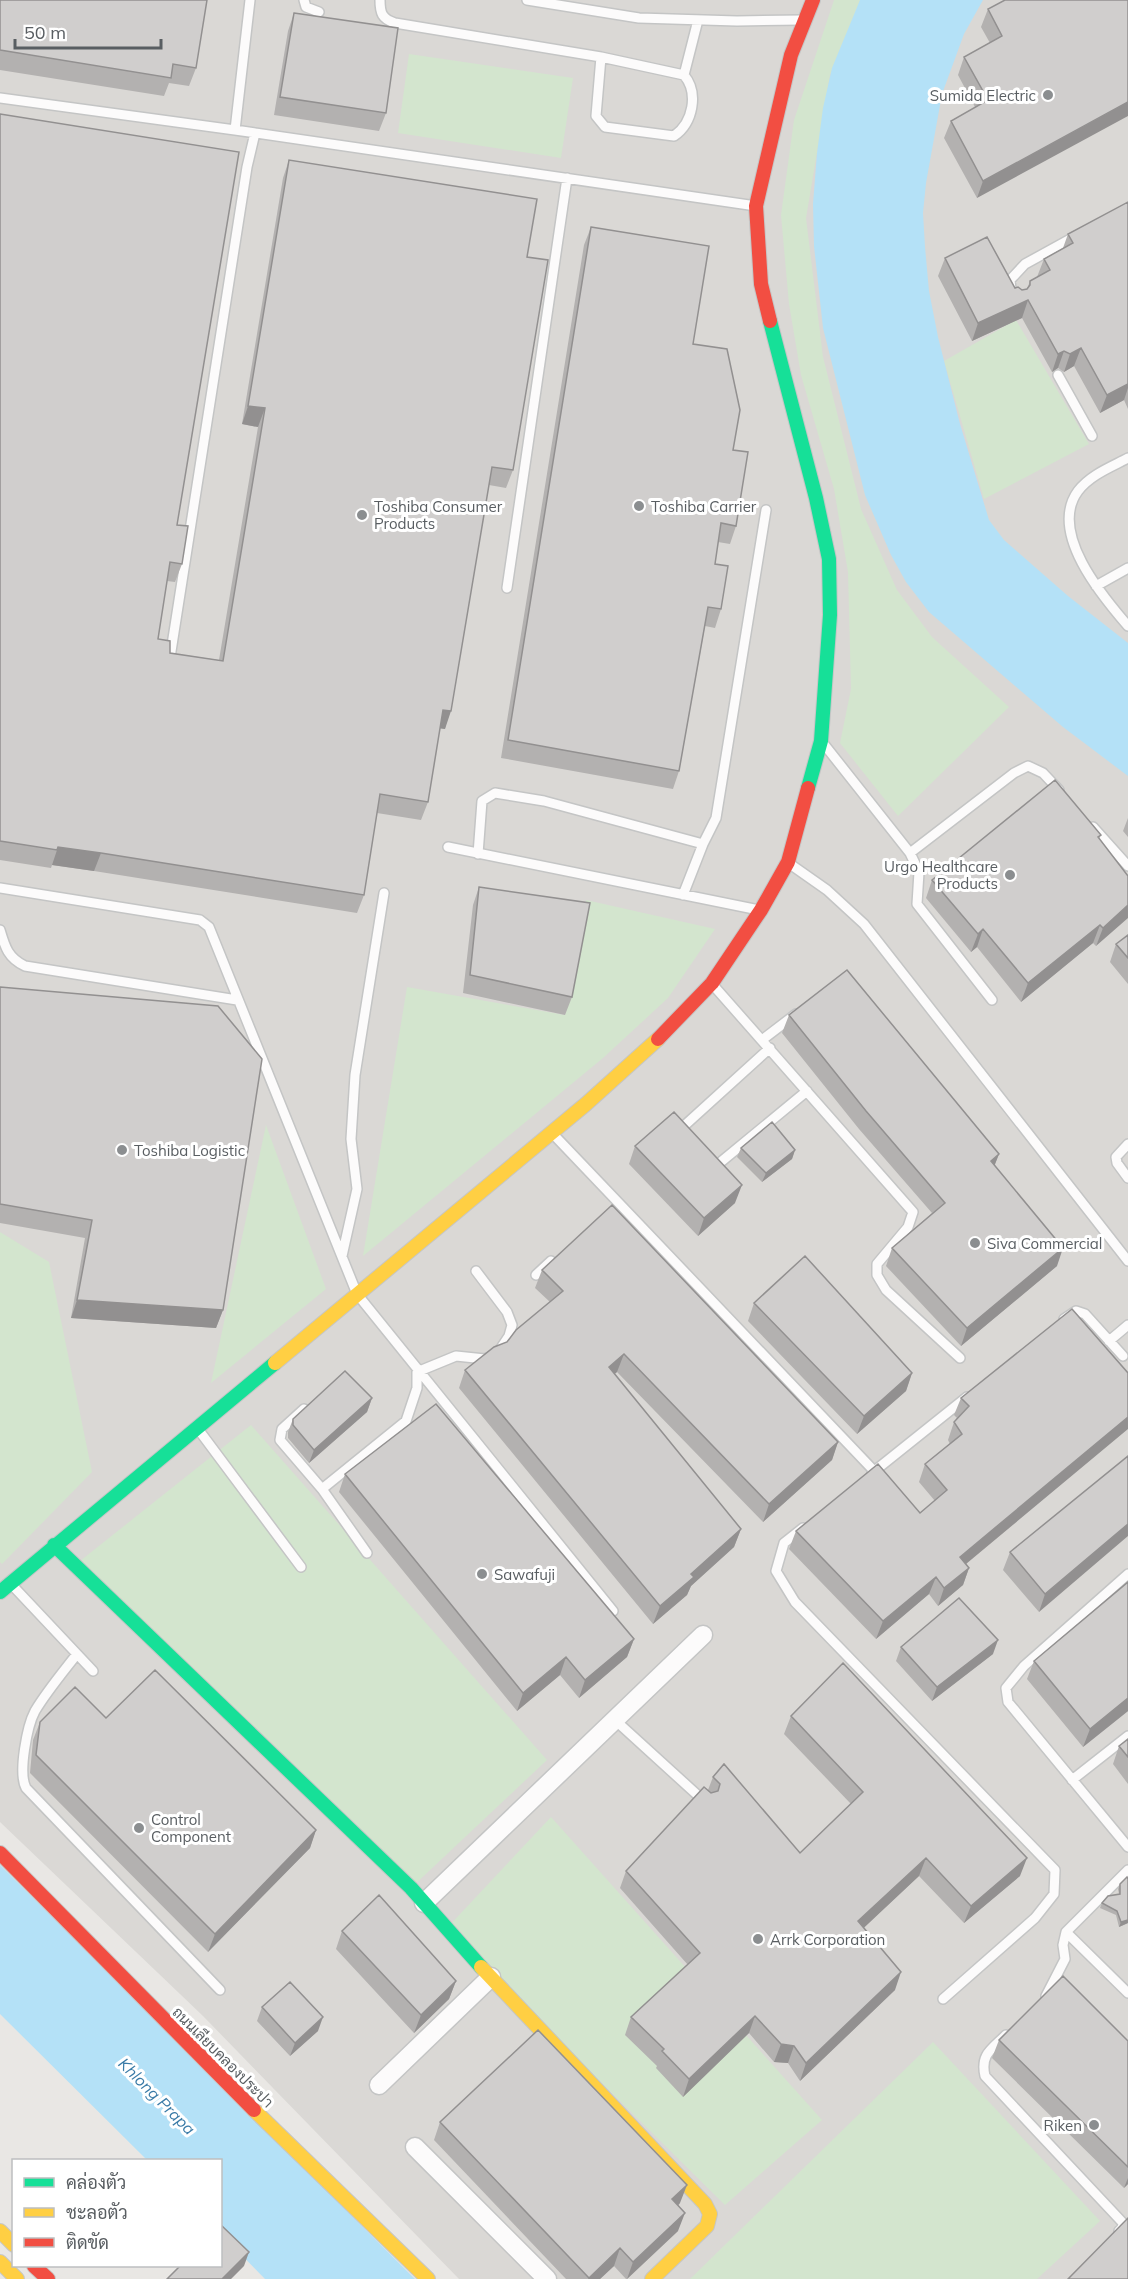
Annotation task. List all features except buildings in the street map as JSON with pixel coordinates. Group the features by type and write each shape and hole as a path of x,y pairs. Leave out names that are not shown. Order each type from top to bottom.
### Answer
{"main road":[{"path":"5,1588 552,1132 652,1045 712,983 761,910 788,862 821,741 829,638 829,559 816,498 761,284 756,206 791,56 813,0"},
{"path":"54,1545 411,1888 491,1977 705,2204 710,2214 707,2226 652,2279"},
{"name":"ถนนเลียบคลองประปา","path":"0,1853 209,2067 428,2279"},
{"path":"0,2232 12,2243"},
{"path":"0,2262 17,2279"},
{"path":"36,2267 48,2279"}],"street":[{"path":"424,1904 703,1635"},
{"path":"379,2085 491,1977"},
{"path":"415,2147 547,2279"}],"lane":[{"path":"236,130 250,0"},
{"path":"304,0 306,7 319,12"},
{"path":"380,0 380,12 386,21 601,57 684,75 692,84 693,105 681,131 674,136 605,127 596,116 601,57"},
{"path":"527,0 639,18 805,20"},
{"path":"684,75 698,20"},
{"path":"0,98 756,206"},
{"path":"169,664 247,167 255,133"},
{"path":"507,588 567,178"},
{"path":"1017,302 1009,282 1014,274 1025,264 1087,230"},
{"path":"1058,375 1092,436"},
{"path":"1128,458 1085,483 1072,502 1070,516 1071,531 1084,568 1128,626"},
{"path":"683,894 703,844 717,819 766,510"},
{"path":"1096,586 1128,568"},
{"path":"821,741 910,853 919,873 916,886 917,904 992,1000"},
{"path":"910,853 1014,773 1028,766 1043,773 1066,798"},
{"path":"478,854 482,801 495,793 544,801 703,844"},
{"path":"1089,823 1128,866"},
{"path":"448,848 761,910"},
{"path":"788,862 827,890 864,924 1128,1261"},
{"path":"0,888 200,920 209,927 357,1294 417,1372 613,1611"},
{"path":"342,1256 357,1189 351,1138 355,1075 384,892"},
{"path":"0,930 5,949 14,960 25,966 237,1000"},
{"path":"712,983 913,1212 908,1227 878,1264 877,1275 886,1290 960,1358"},
{"path":"762,1040 807,1005"},
{"path":"684,1126 770,1048"},
{"path":"723,1161 807,1091"},
{"path":"552,1132 882,1479"},
{"path":"1128,1144 1116,1156 1117,1163 1128,1178"},
{"path":"609,1208 617,1201"},
{"path":"536,1275 560,1253"},
{"path":"417,1372 456,1356 484,1359 496,1354 509,1336 512,1325 507,1312 476,1271"},
{"path":"1060,1323 1076,1311 1085,1314 1123,1356"},
{"path":"1109,1341 1128,1325"},
{"path":"322,1489 406,1421 417,1388 417,1372"},
{"path":"866,1479 976,1390"},
{"path":"313,1401 282,1429 280,1440 322,1489 367,1553"},
{"path":"196,1427 300,1567"},
{"path":"811,1521 784,1543 776,1571 795,1602 1054,1870 1054,1893 1035,1918 943,1999"},
{"path":"1128,1574 1024,1666 1006,1688 1008,1702 1128,1847"},
{"path":"5,1588 93,1671"},
{"path":"77,1654 34,1712 23,1756 22,1781 26,1788 220,1990"},
{"path":"615,1720 707,1804"},
{"path":"1072,1780 1128,1736"},
{"path":"1035,2006 1049,1994 1065,1959 1066,1932 1128,1870"},
{"path":"1066,1932 1128,1993"},
{"path":"1014,2027 985,2056 982,2065 985,2076 1126,2220 1122,2228 1108,2241"}],"shaded area":[{"path":"0,0 1128,0 1128,2279 459,2279 203,2016 0,1822"}],"green space":[{"path":"834,0 863,0 830,75 806,218 823,357 861,509 897,590 932,637 1009,707 898,816 840,743 851,689 848,572 834,489 801,375 789,304 781,215 794,120"},
{"path":"409,54 573,78 561,158 398,133"},
{"path":"1016,320 1089,444 984,499 944,361"},
{"path":"586,900 715,929 668,998 603,1058 363,1256 407,987 565,1015"},
{"path":"266,1125 326,1289 211,1383"},
{"path":"0,1232 49,1262 92,1472 2,1564 0,1562"},
{"path":"251,1425 547,1760 411,1888 75,1565"},
{"path":"551,1817 822,2120 725,2205 446,1929"},
{"path":"933,2042 1100,2221 1037,2279 690,2279"}],"water":[{"path":"860,0 983,0 964,34 942,94 923,213 929,291 960,424 989,520 1004,540 1068,596 1128,643 1128,776 1063,727 929,612 906,582 891,555 865,495 823,328 814,246 813,204 823,108 832,68"},
{"name":"Khlong Prapa","path":"0,1865 415,2279 265,2279 222,2235 222,2159 146,2159 0,2014"}],"traffic: fast":[{"path":"770,321 816,498 829,559 830,615 821,741 808,788"},
{"path":"0,1592 275,1363"},
{"path":"54,1545 411,1888 481,1967"}],"traffic: slow":[{"path":"275,1363 586,1104 658,1039"},
{"path":"481,1967 705,2204 710,2214 707,2226 652,2279"},
{"path":"254,2110 428,2279"},
{"path":"0,2231 12,2243"},
{"path":"0,2262 17,2279"}],"traffic: jam":[{"path":"770,321 761,284 756,206 791,55 813,0"},
{"path":"658,1039 712,983 761,910 788,862 808,788"},
{"path":"0,1853 254,2110"},
{"path":"35,2267 48,2279"}],"place":[{"name":"Sumida Electric","path":"1048,95"},
{"name":"Toshiba Carrier","path":"639,506"},
{"name":"Toshiba Consumer Products","path":"362,515"},
{"name":"Urgo Healthcare Products","path":"1010,875"},
{"name":"Toshiba Logistic","path":"122,1150"},
{"name":"Siva Commercial","path":"975,1243"},
{"name":"Sawafuji","path":"482,1574"},
{"name":"Control Component","path":"139,1828"},
{"name":"Arrk Corporation","path":"758,1939"},
{"name":"Riken","path":"1094,2125"}]}
